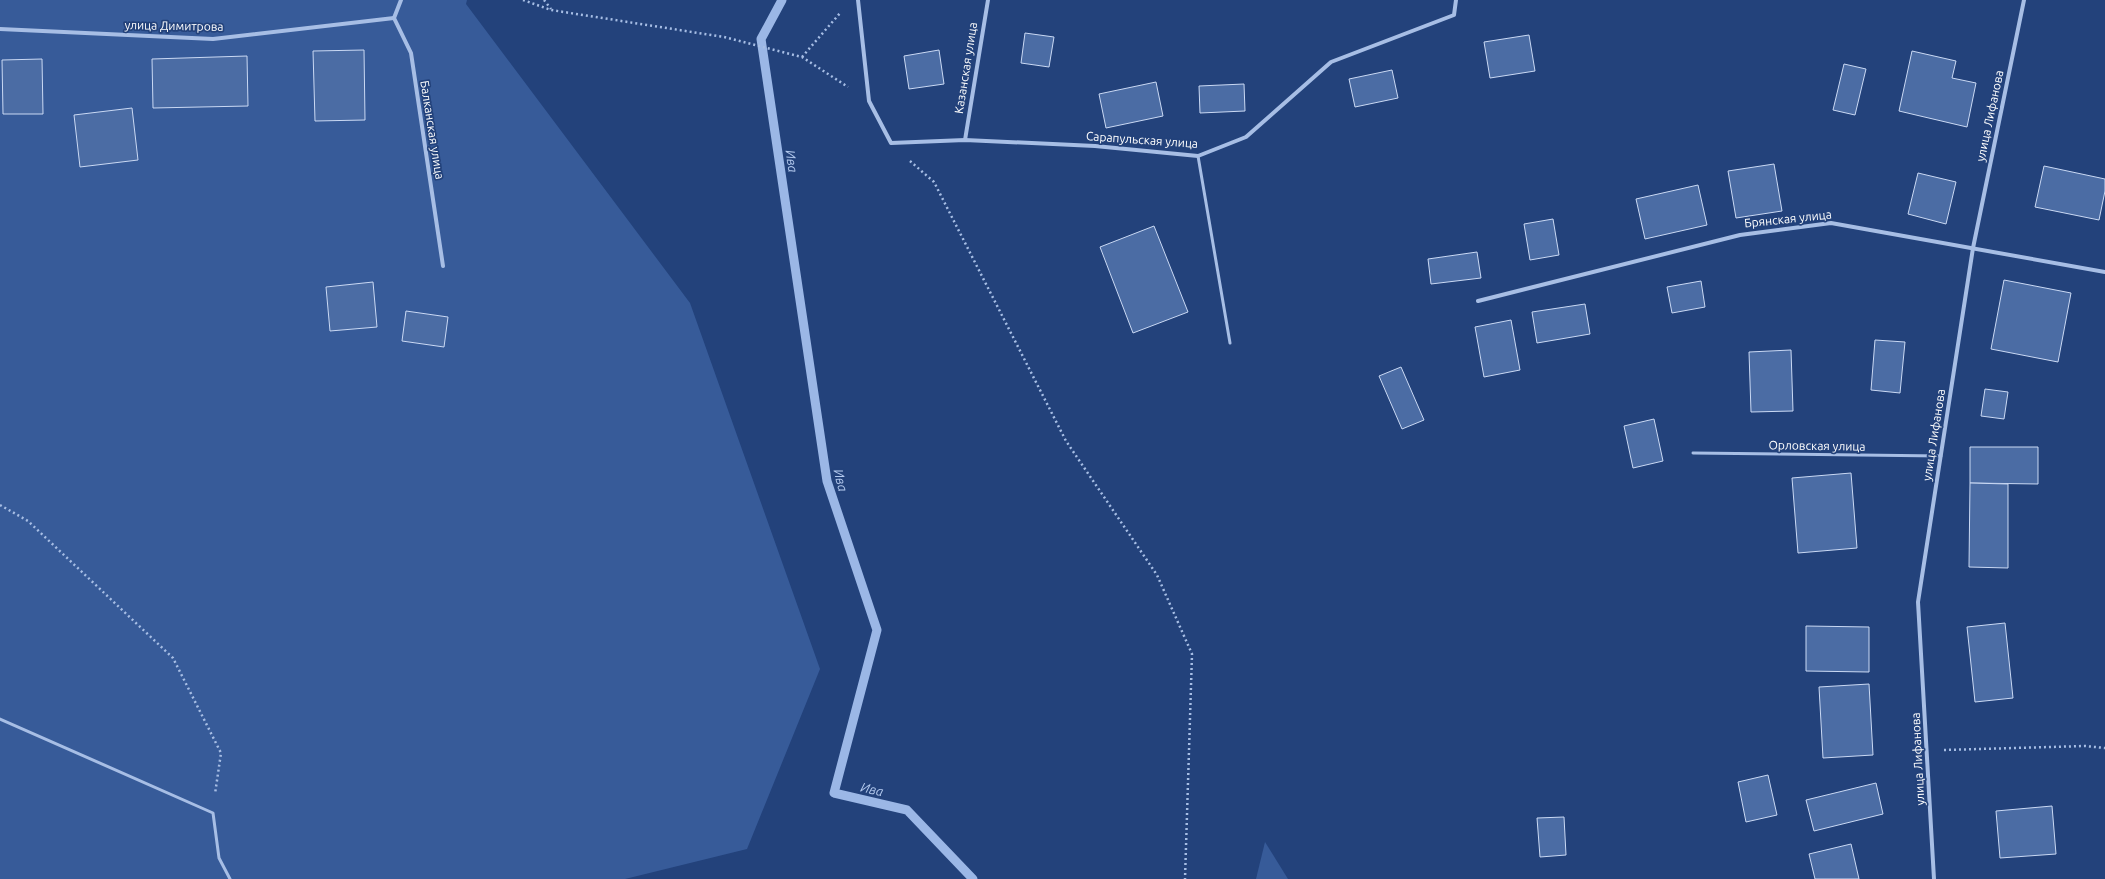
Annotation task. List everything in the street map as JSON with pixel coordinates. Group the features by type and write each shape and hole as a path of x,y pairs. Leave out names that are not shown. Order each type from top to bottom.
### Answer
{"street":[{"path":"394,18 401,0"},
{"path":"858,0 869,101 891,143"},
{"name":"Казанская улица","path":"965,140 988,0"},
{"name":"Сарапульская улица","path":"891,143 965,140 1095,146 1198,156 1246,137 1331,62 1454,15 1456,0"},
{"name":"улица Лифанова","path":"1934,879 1928,750 1918,602 1973,248 2024,0"},
{"name":"улица Димитрова","path":"0,29 213,39 394,18"},
{"name":"Балканская улица","path":"394,18 410,53 442,266"},
{"name":"Брянская улица","path":"1478,301 1740,234 1831,223 2105,272"}],"lane":[{"path":"1198,156 1230,343"},
{"name":"Орловская улица","path":"1693,453 1940,456"},
{"path":"0,719 213,814 219,858 230,879"}],"path":[{"path":"523,0 551,10 724,37 802,57 869,101"},
{"path":"544,0 551,10"},
{"path":"802,57 846,6"},
{"path":"891,143 934,182 1066,441 1158,575 1192,654 1185,879"},
{"path":"0,505 28,521 173,658 221,752 213,814"},
{"path":"1928,750 2085,746 2105,748"}],"shaded area":[{"path":"0,0 467,0 466,4 690,303 820,669 747,849 625,879 0,879"},
{"path":"1265,842 1288,879 1256,879"}],"building":[{"path":"1025,33 1054,37 1049,67 1021,63"},
{"path":"1529,35 1535,71 1490,78 1484,42"},
{"path":"364,50 365,120 315,121 313,51"},
{"path":"939,50 944,84 909,89 904,56"},
{"path":"1912,51 1956,61 1952,78 1976,83 1967,127 1899,111"},
{"path":"247,56 248,106 153,108 152,59"},
{"path":"42,59 43,114 3,114 2,60"},
{"path":"1844,64 1866,69 1855,115 1833,110"},
{"path":"1392,70 1398,98 1355,107 1349,79"},
{"path":"1156,82 1163,116 1106,128 1099,94"},
{"path":"1244,84 1245,111 1200,113 1199,86"},
{"path":"132,108 138,160 80,167 74,115"},
{"path":"1774,164 1782,211 1736,218 1728,171"},
{"path":"2044,166 2105,179 2105,191 2099,220 2035,207"},
{"path":"1918,173 1956,182 1946,224 1908,214"},
{"path":"1698,185 1707,225 1645,239 1636,199"},
{"path":"1553,219 1559,255 1530,260 1524,224"},
{"path":"1154,226 1188,312 1133,333 1100,247"},
{"path":"1477,252 1481,278 1431,284 1428,259"},
{"path":"2004,280 2071,293 2058,362 1991,349"},
{"path":"1701,281 1705,307 1672,313 1667,287"},
{"path":"373,282 377,327 330,331 326,287"},
{"path":"1585,304 1590,334 1537,343 1532,312"},
{"path":"406,311 448,317 444,347 402,341"},
{"path":"1511,320 1520,370 1484,377 1475,327"},
{"path":"1875,340 1905,342 1900,393 1871,390"},
{"path":"1791,350 1793,411 1751,412 1749,352"},
{"path":"1401,367 1424,420 1402,429 1379,376"},
{"path":"1985,389 2008,392 2004,419 1981,416"},
{"path":"1654,419 1663,461 1633,468 1624,426"},
{"path":"1970,447 2038,447 2038,484 1970,483"},
{"path":"1851,473 1857,548 1798,553 1792,478"},
{"path":"1970,483 2008,484 2008,568 1969,567"},
{"path":"2005,623 2013,698 1975,702 1967,627"},
{"path":"1806,626 1869,627 1869,672 1806,671"},
{"path":"1869,684 1873,755 1823,758 1819,687"},
{"path":"1768,775 1777,815 1746,822 1738,782"},
{"path":"1876,783 1883,814 1814,831 1806,800"},
{"path":"2052,806 2056,854 2000,858 1996,811"},
{"path":"1564,817 1566,855 1540,857 1537,818"},
{"path":"1851,844 1859,879 1815,879 1809,854"}],"waterway":[{"name":"Ива","path":"782,0 761,39 827,481 877,630 834,793 907,810 973,879"}]}
